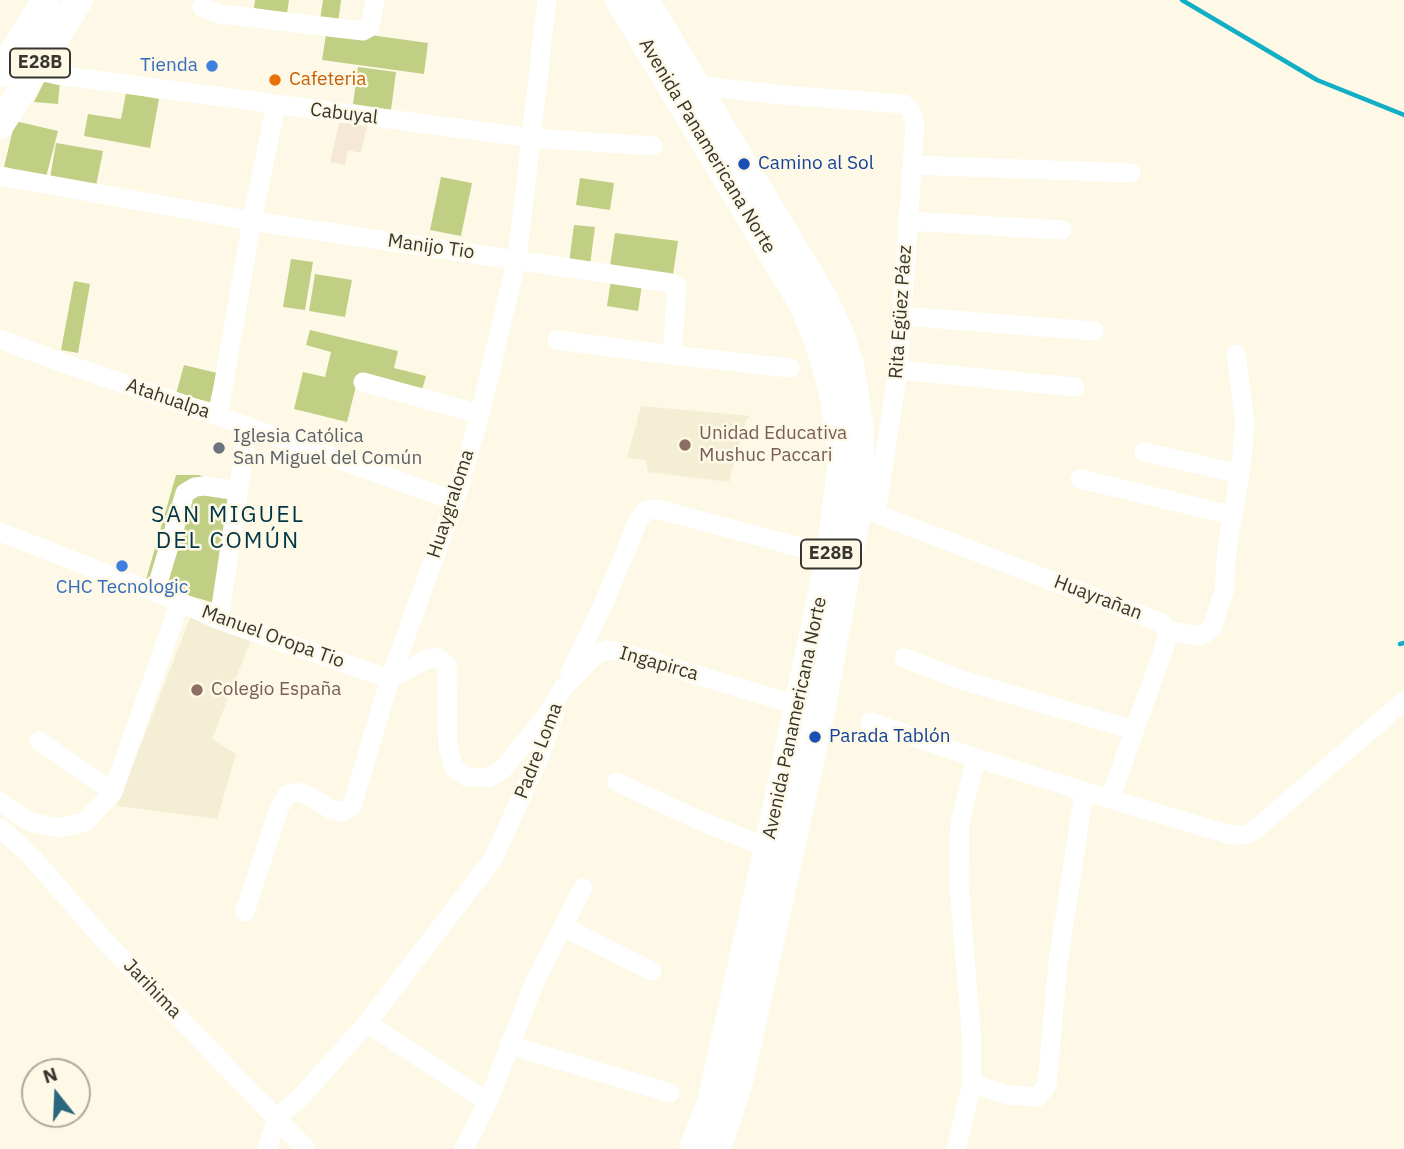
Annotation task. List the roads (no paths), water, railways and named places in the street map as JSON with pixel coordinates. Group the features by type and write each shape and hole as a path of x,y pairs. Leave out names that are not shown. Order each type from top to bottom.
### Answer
{"highway":[{"name":"E28B","path":"0,73 46,0"},
{"name":"E28B","path":"0,125 79,0"},
{"name":"Avenida Panamericana Norte","path":"641,0 824,299 839,331 850,364 859,423 867,510 739,1082 717,1149"},
{"name":"Avenida Panamericana Norte","path":"641,0 804,306 817,337 833,391 842,461 830,555 768,849 711,1102 693,1149"}],"street":[{"path":"202,7 219,14 363,31 370,27 375,0"},
{"name":"Huaygraloma","path":"245,912 279,808 287,795 297,792 306,794 330,809 342,812 352,807 390,679 455,501 480,414 517,259 547,0"},
{"name":"Cabuyal","path":"35,71 532,138 653,146"},
{"name":"Rita Egüez Páez","path":"695,85 782,95 904,103 911,111 915,124 898,370 867,510"},
{"path":"218,416 252,221 276,105"},
{"path":"912,165 1132,173"},
{"name":"Manijo Tio","path":"0,176 252,221 675,284 672,355"},
{"path":"907,221 1062,230"},
{"path":"902,316 1094,331"},
{"name":"Atahualpa","path":"0,339 455,501"},
{"path":"557,340 789,368"},
{"path":"1110,799 1165,645 1167,631 1201,636 1213,628 1224,591 1231,515 1240,474 1245,424 1236,354"},
{"path":"898,370 1075,387"},
{"path":"363,382 480,414"},
{"path":"219,620 248,426"},
{"path":"1144,452 1240,474"},
{"path":"1080,479 1231,515"},
{"path":"155,593 185,494 195,487 205,486 238,491"},
{"name":"Padre Loma","path":"278,1117 300,1098 367,1023 493,859 541,754 563,688 606,598 637,523 645,511 656,509 830,555"},
{"name":"Huayrañan","path":"867,510 1162,623 1167,631"},
{"name":"Manuel Oropa Tio","path":"0,532 180,602 219,620 390,679"},
{"path":"0,802 30,822 59,828 85,822 113,792 180,602"},
{"name":"Ingapirca","path":"390,679 429,658 439,658 447,666 448,748 454,768 467,777 488,778 503,769 546,716 563,688 595,654 607,650 797,705"},
{"path":"904,658 965,681 1134,730"},
{"path":"870,722 1084,792 1231,835 1246,835 1264,823 1404,701"},
{"path":"39,741 113,792"},
{"path":"956,1149 972,1084 971,1031 959,885 960,822 976,758"},
{"path":"617,782 768,849"},
{"path":"972,1084 1009,1095 1038,1097 1047,1085 1058,963 1084,792"},
{"name":"Jarihima","path":"0,828 30,855 104,940 278,1117 306,1149"},
{"path":"464,1149 488,1102 536,981 583,888"},
{"path":"564,927 652,971"},
{"path":"367,1023 488,1102"},
{"path":"509,1045 670,1093"},
{"path":"267,1149 278,1117"}],"waterway":[{"path":"1182,0 1317,80 1404,115"},
{"path":"1400,644 1404,643"}],"place":[{"name":"Tienda","path":"212,66"},
{"name":"Cafeteria","path":"275,80"},
{"name":"Camino al Sol","path":"744,164"},
{"name":"Unidad Educativa Mushuc Paccari","path":"685,445"},
{"name":"Iglesia Católica San Miguel del Común","path":"219,448"},
{"name":"CHC Tecnologic","path":"122,566"},
{"name":"Colegio España","path":"197,690"},
{"name":"Parada Tablón","path":"815,737"}],"district":[{"name":"SAN MIGUEL DEL COMÚN","path":"228,528"}]}
